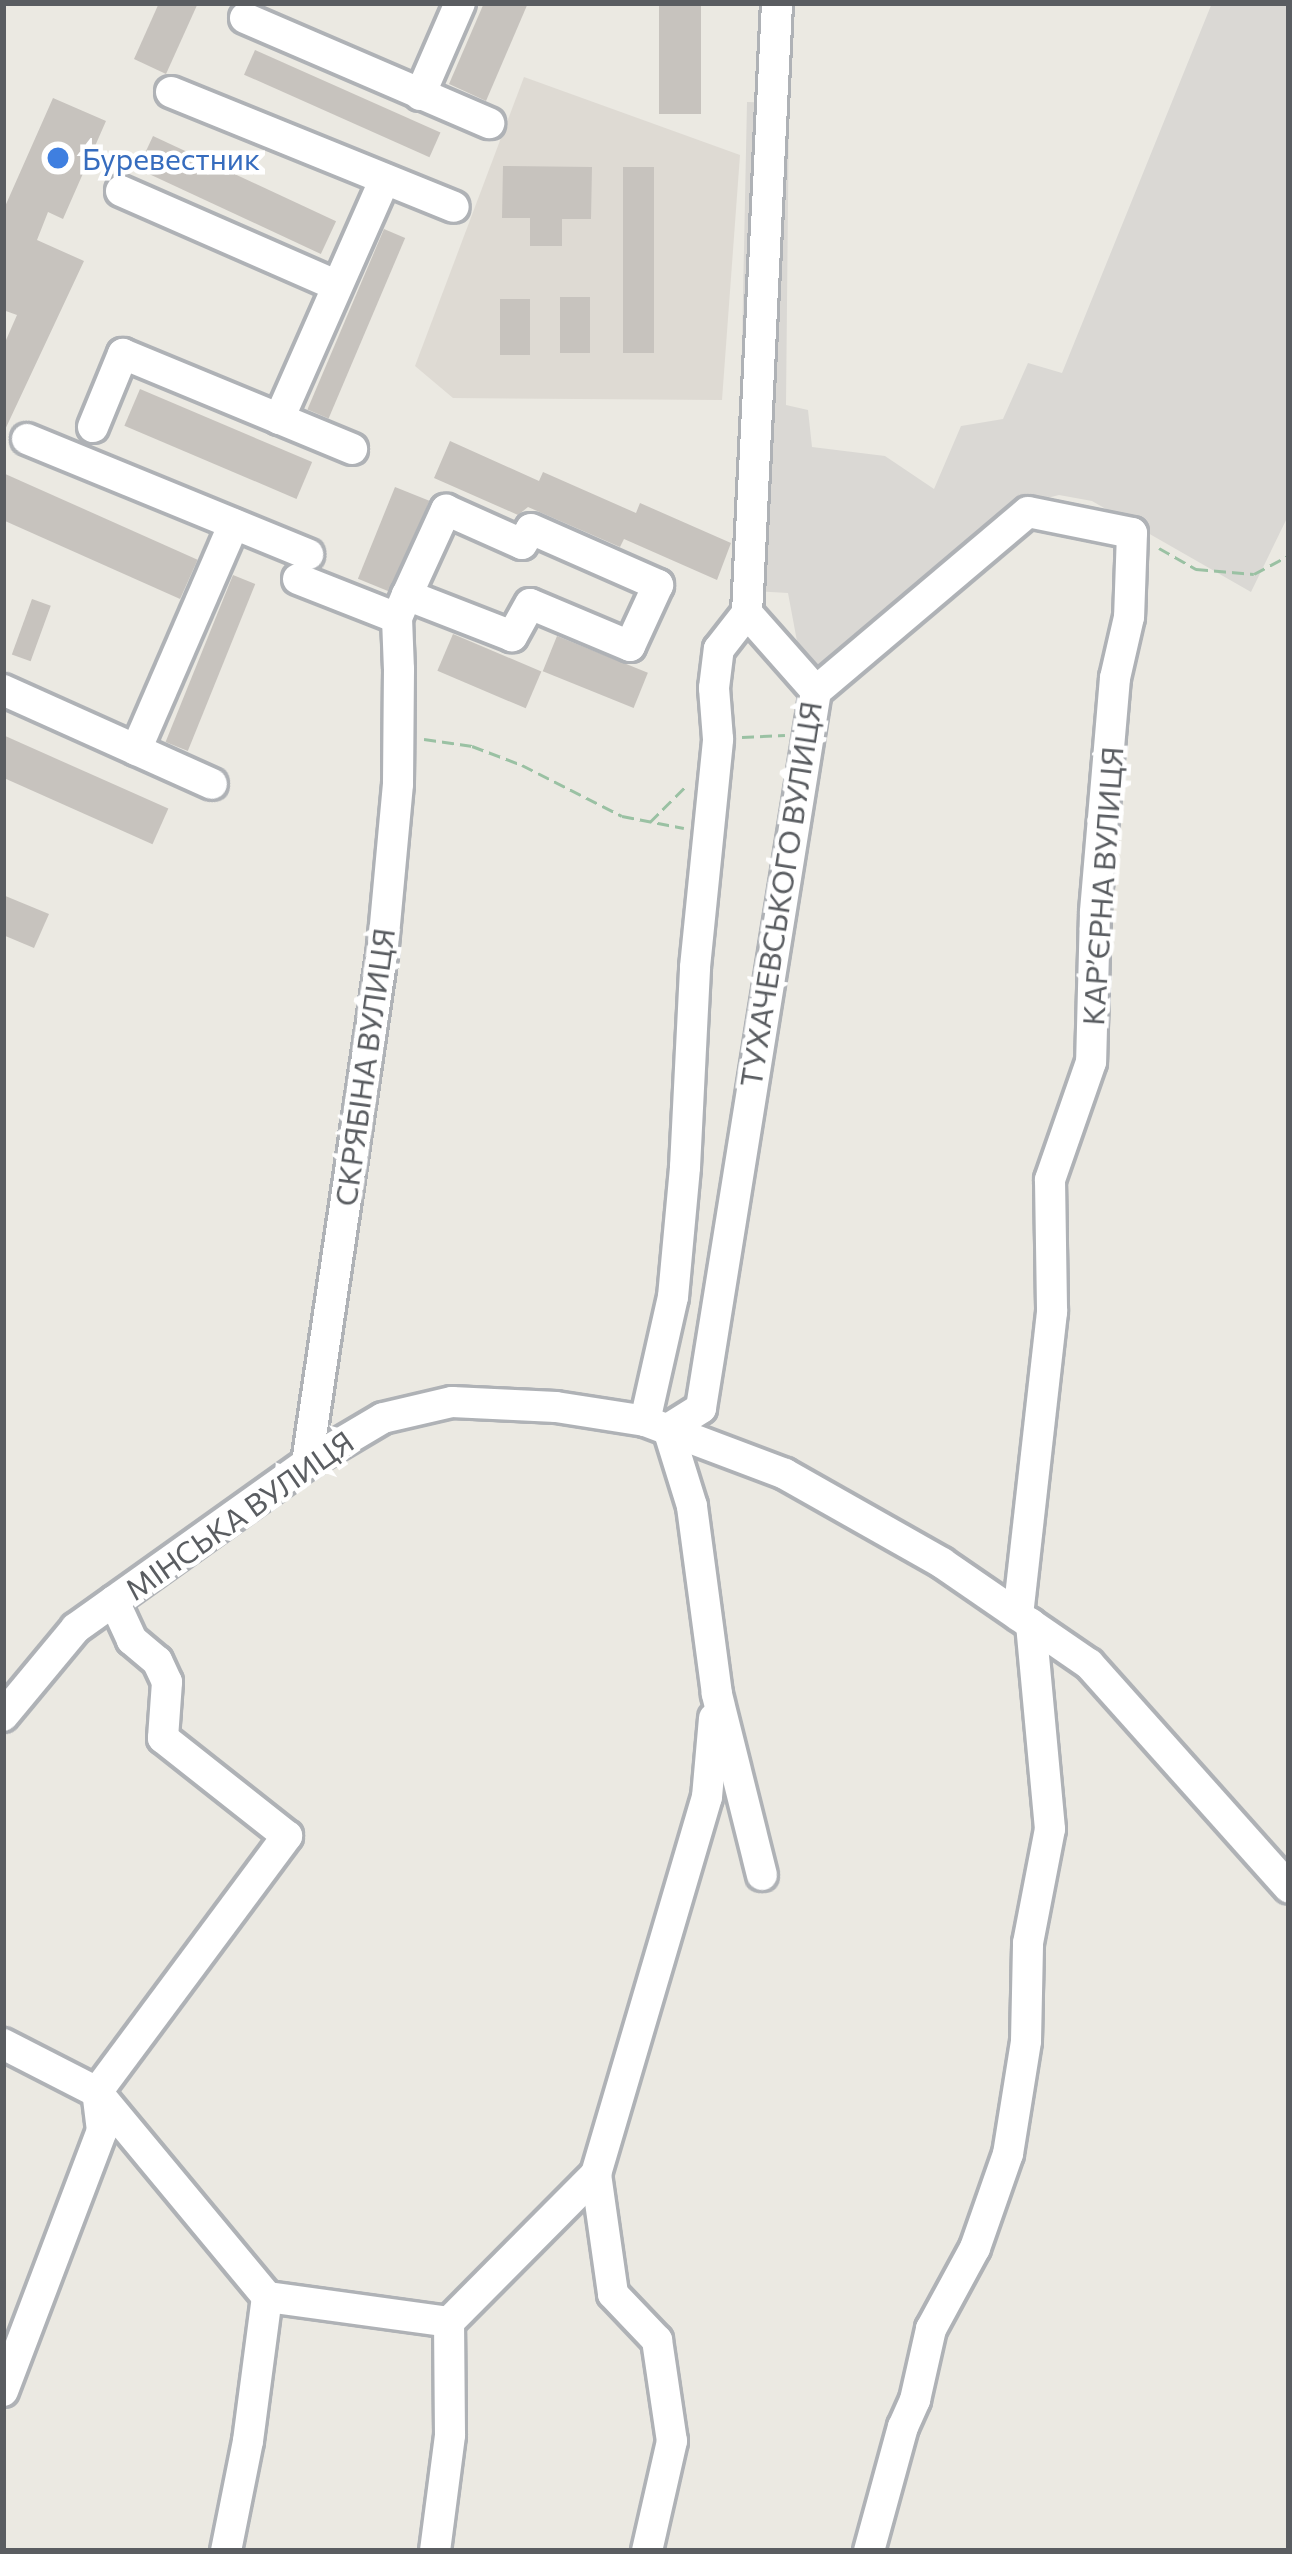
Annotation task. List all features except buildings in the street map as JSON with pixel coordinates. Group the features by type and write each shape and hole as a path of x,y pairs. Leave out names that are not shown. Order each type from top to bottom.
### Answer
{"street":[{"path":"420,95 460,3"},
{"path":"762,1875 717,1694 692,1506 657,1425 673,1297 719,649 747,613 777,3"},
{"path":"245,18 489,123"},
{"path":"171,92 454,207"},
{"path":"279,419 385,179"},
{"path":"121,191 338,286"},
{"path":"93,427 123,354 352,449"},
{"path":"27,439 233,524 303,566 402,607 512,636 530,604 631,646 658,586 531,529 522,544 446,510 402,607"},
{"path":"816,691 1028,512 1132,533"},
{"path":"136,750 233,524"},
{"name":"КАР’ЄРНА ВУЛИЦЯ","path":"869,2551 903,2427 915,2400 931,2329 976,2248 1007,2154 1026,2041 1028,1943 1050,1828 1025,1620 1052,1312 1050,1180 1091,1063 1094,914 1114,678 1130,617 1132,533"},
{"name":"СКРЯБІНА ВУЛИЦЯ","path":"307,1462 382,955 402,607"},
{"name":"ТУХАЧЕВСЬКОГО ВУЛИЦЯ","path":"657,1425 701,1408 816,691 747,613"},
{"path":"3,690 212,784"},
{"name":"МІНСЬКА ВУЛИЦЯ","path":"3,1715 76,1628 307,1462 382,1418 452,1402 556,1407 657,1425 784,1474 943,1563 1089,1664 1289,1888"},
{"path":"3,2391 102,2131 97,2092 286,1836 164,1738 167,1682 157,1661 132,1640 114,1601"},
{"path":"647,2551 672,2441 657,2340 613,2294 596,2174 707,1797 717,1694"},
{"path":"3,2044 97,2092 267,2297 449,2322"},
{"path":"435,2551 450,2434 449,2322 596,2174"},
{"path":"226,2551 248,2441 267,2297"}],"path":[{"path":"1132,533 1196,569 1254,574 1289,555"},
{"path":"398,735 472,746 522,765 622,816 709,831"}],"shaded area":[{"path":"1212,3 1289,3 1289,514 1251,592 1092,501 1059,495 1004,509 837,697 799,652 788,593 737,590 747,102 789,103 786,405 808,410 812,447 885,456 934,489 961,426 1003,419 1028,363 1062,373"},
{"path":"524,77 740,155 722,400 453,398 415,366"}],"place":[{"name":"Буревестник","path":"58,158"}]}
